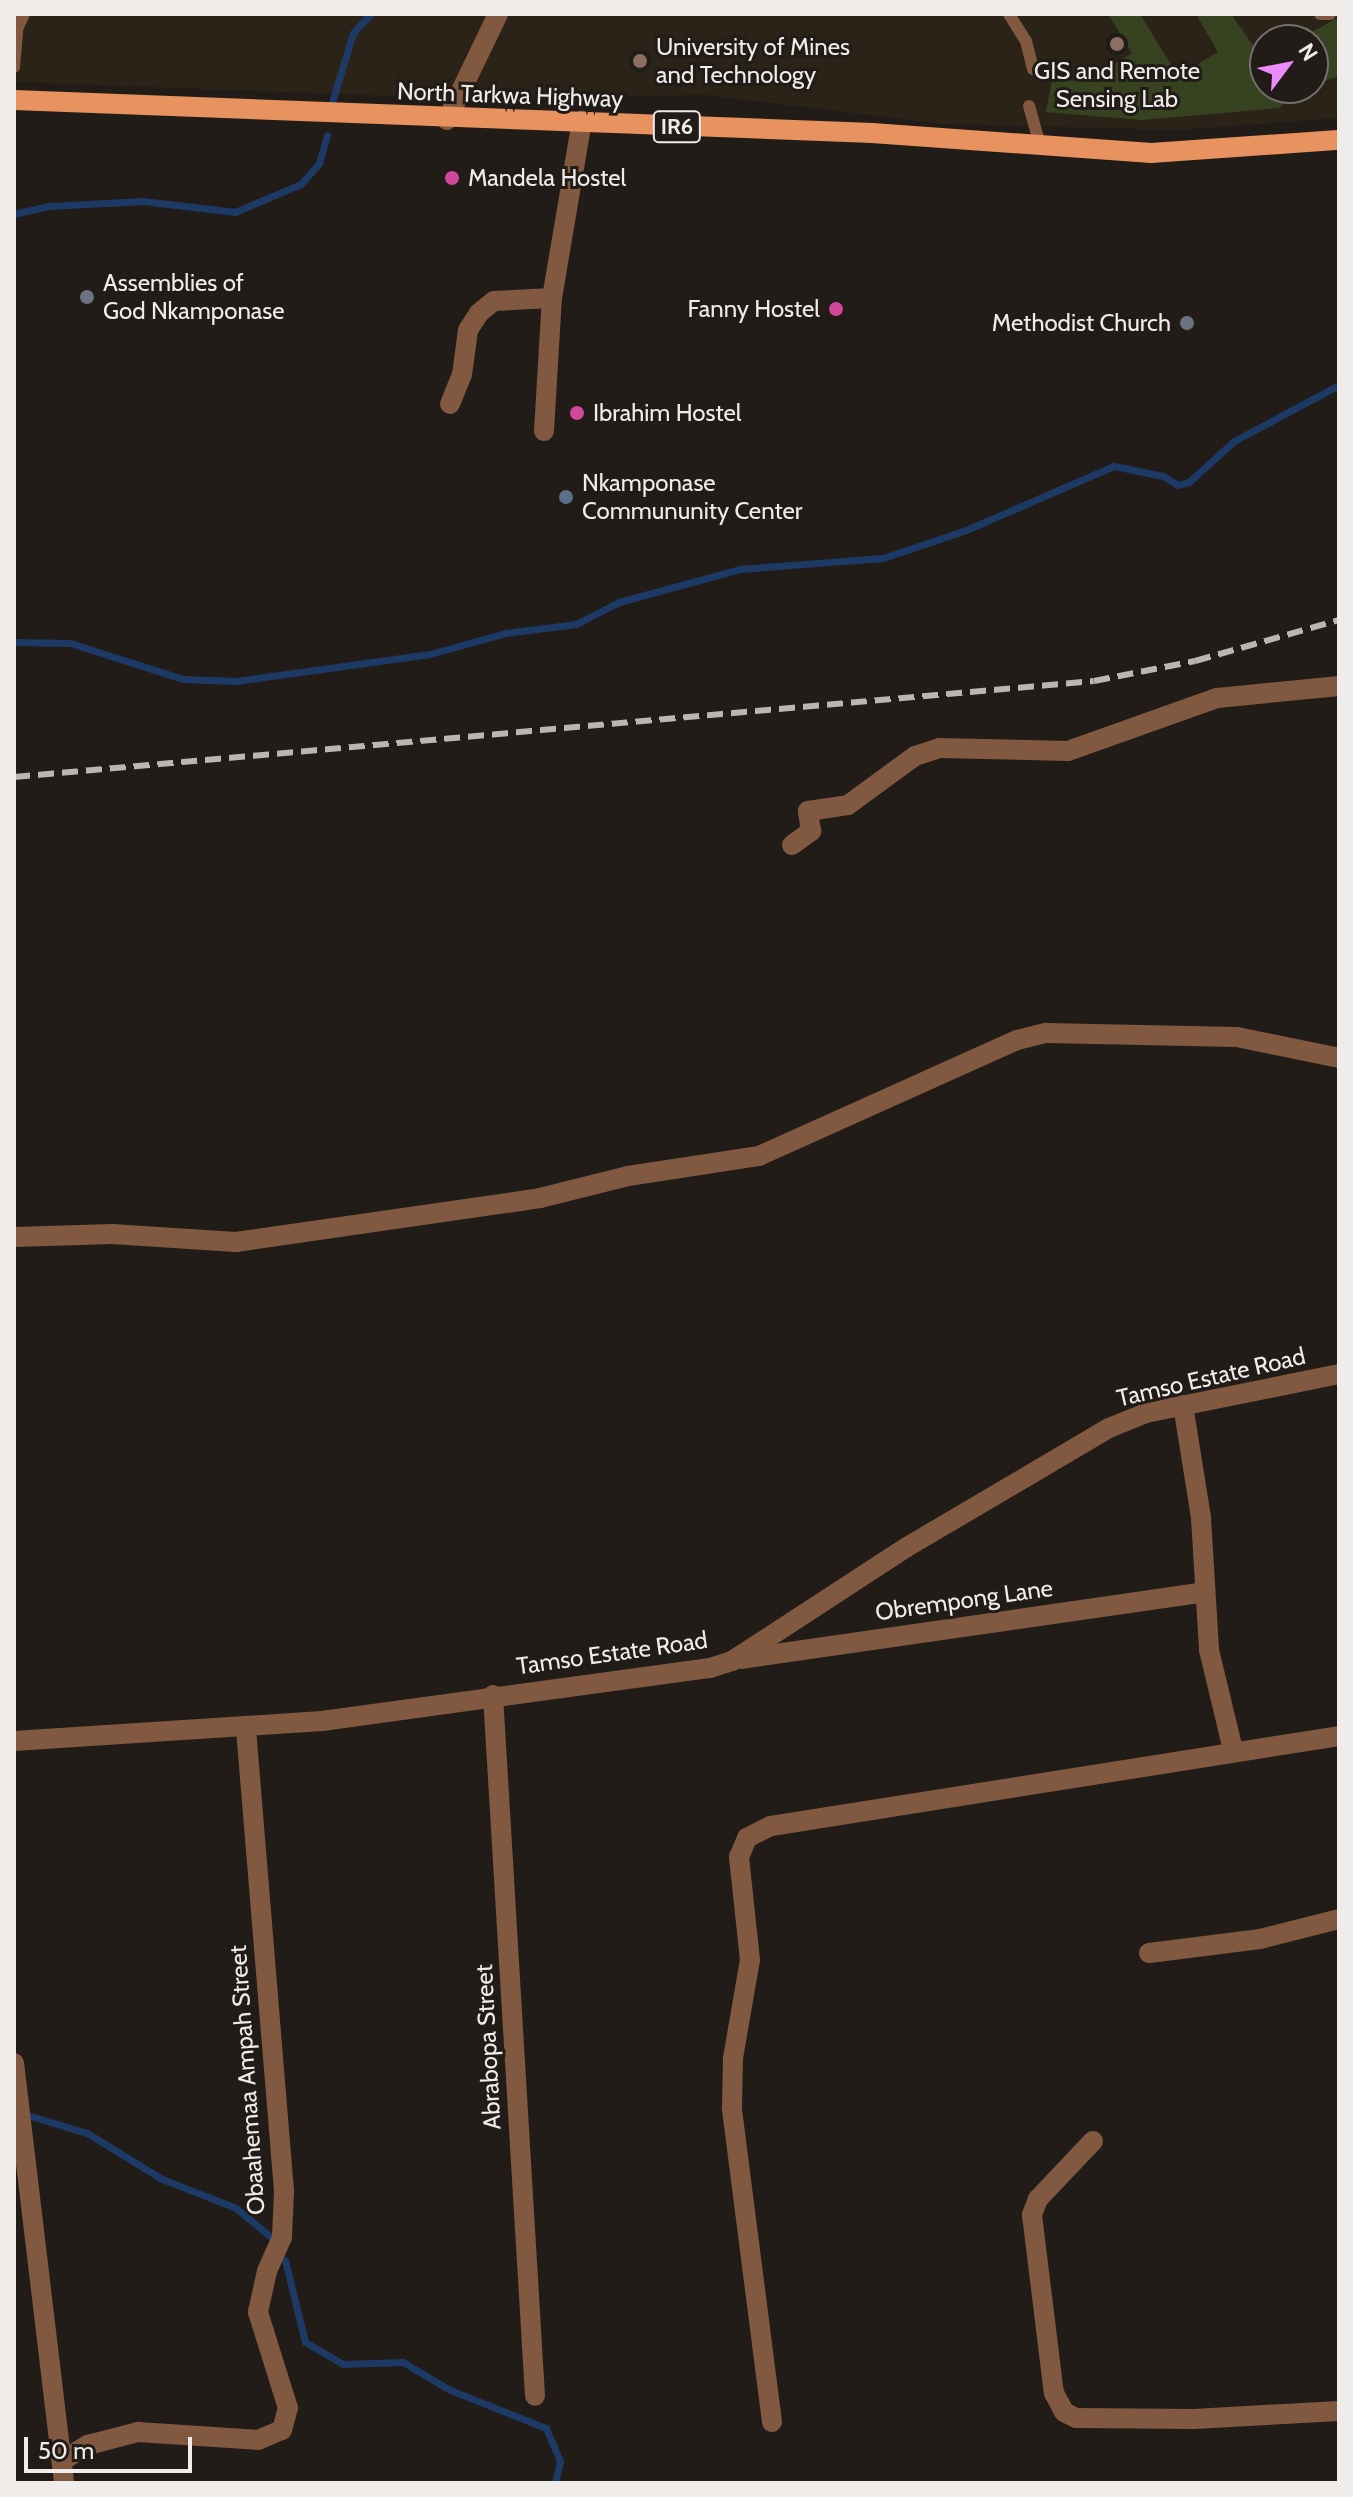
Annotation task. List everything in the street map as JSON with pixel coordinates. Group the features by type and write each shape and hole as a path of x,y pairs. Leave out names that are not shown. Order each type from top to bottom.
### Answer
{"main road":[{"name":"North Tarkwa Highway","path":"14,100 447,120 582,121 1151,153 1339,140"}],"street":[{"path":"447,120 498,14"},
{"path":"544,431 552,298 582,121"},
{"path":"450,404 462,375 468,330 479,313 494,301 552,298"},
{"path":"792,845 811,831 808,811 848,805 915,756 939,748 1068,751 1217,698 1339,686"},
{"path":"14,1237 112,1234 236,1242 540,1198 628,1176 759,1156 1017,1040 1046,1033 1237,1037 1339,1058"},
{"name":"Tamso Estate Road","path":"14,1741 246,1728 354,1718 493,1695 692,1671 732,1661 1084,1442 1128,1419 1339,1374"},
{"path":"1183,1405 1201,1518 1211,1660 1233,1750"},
{"name":"Obrempong Lane","path":"732,1661 1204,1592"},
{"name":"Abrabopa Street","path":"493,1695 535,2396"},
{"name":"Obaahemaa Ampah Street","path":"62,2461 88,2445 138,2432 258,2440 282,2430 288,2408 258,2312 267,2271 282,2237 284,2191 246,1728"},
{"path":"772,2422 732,2108 733,2058 750,1960 741,1845 771,1826 1233,1750 1339,1736"},
{"path":"1149,1953 1260,1939 1339,1919"},
{"path":"14,2063 64,2483"},
{"path":"1093,2141 1038,2199 1032,2215 1054,2393 1064,2412 1076,2418 1194,2419 1339,2411"}],"lane":[{"path":"14,67 17,29 24,14"},
{"path":"1009,14 1026,41 1033,69"},
{"path":"1320,14 1330,14"},
{"path":"1029,106 1040,145"}],"shaded area":[{"name":"University of Mines and Technology","path":"14,14 1339,14 1339,118 1179,130 941,124 705,95 469,99 14,82"}],"green space":[{"path":"1108,14 1140,14 1178,76 1218,52 1196,14 1231,14 1249,39 1249,104 1283,104 1280,108 1142,120 1046,112 1052,80 1086,81 1132,53"},
{"path":"1339,17 1339,76 1329,79 1329,24 1327,24"}],"waterway":[{"path":"330,109 353,33 371,14"},
{"path":"14,214 50,206 143,201 235,212 301,184 319,163 327,135"},
{"path":"14,642 70,643 183,679 236,681 430,654 505,633 576,624 619,602 740,569 883,558 966,530 1114,466 1163,476 1178,485 1189,482 1234,441 1339,385"},
{"path":"24,2114 87,2133 162,2179 236,2208 272,2238"},
{"path":"285,2260 305,2342 343,2364 403,2362 450,2390 546,2428 560,2461 555,2483"}],"railway":[{"path":"14,777 1094,681 1195,661 1339,620"}],"place":[{"name":"GIS and Remote Sensing Lab","path":"1117,44"},
{"name":"University of Mines and Technology","path":"640,61"},
{"name":"Mandela Hostel","path":"452,178"},
{"name":"Assemblies of God Nkamponase","path":"87,297"},
{"name":"Fanny Hostel","path":"836,309"},
{"name":"Methodist Church","path":"1187,323"},
{"name":"Ibrahim Hostel","path":"577,413"},
{"name":"Nkamponase Commununity Center","path":"566,497"}]}
